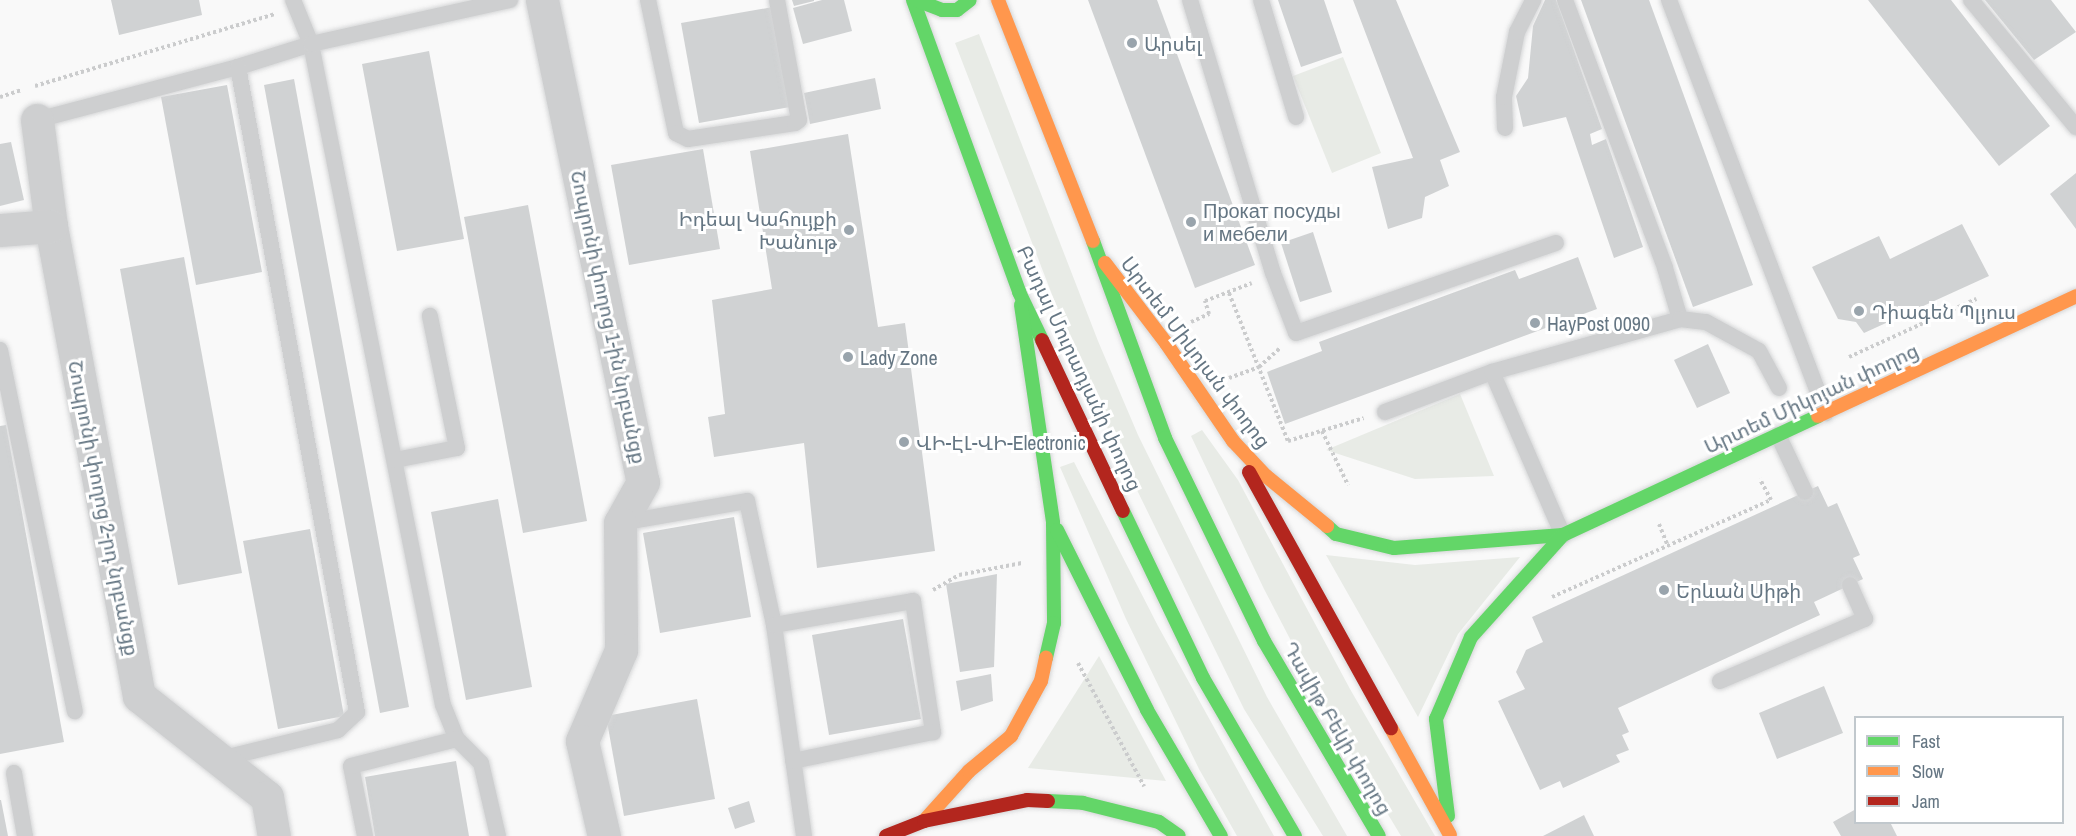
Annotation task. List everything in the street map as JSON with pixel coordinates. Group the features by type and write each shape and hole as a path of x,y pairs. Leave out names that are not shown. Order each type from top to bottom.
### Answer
{"main road":[{"path":"914,0 942,10 957,10 970,0"},
{"name":"Բադալ Մուրադյանի փողոց","path":"914,0 1019,292 1203,678 1295,836"},
{"path":"998,0 1098,254"},
{"name":"Արտեմ Միկոյան փողոց","path":"1098,254 1166,343 1233,441 1273,482 1336,534 1394,548 1563,535 2076,296"},
{"name":"Դավիթ Բեկի փողոց","path":"1098,254 1165,438 1264,641 1379,836"},
{"path":"924,821 969,771 1011,736 1041,681 1054,623 1053,523 1019,292"},
{"path":"1233,441 1450,835"},
{"path":"1053,523 1147,710 1221,836"},
{"name":"Արտեմ Միկոյան փողոց","path":"1450,835 1436,719 1471,636 1563,535"},
{"path":"886,836 924,821 1027,800 1083,803 1159,822 1179,836"}],"street":[{"name":"Շոպրոնի փողոց 1-ին նրբանցք","path":"542,0 643,482 620,524 621,650 582,741 604,836"},
{"name":"Շոպրոնի փողոց 2-րդ նրբանցք","path":"38,120 51,226 139,696 267,797 274,836"},
{"path":"0,230 51,226"}],"lane":[{"path":"38,120 238,67 311,44 510,0"},
{"path":"648,0 676,133 688,138 795,123 799,120 777,0"},
{"path":"1191,0 1273,273 1296,333 1556,243"},
{"path":"1261,0 1296,117"},
{"path":"1505,128 1504,97 1516,32 1533,0"},
{"path":"1565,0 1665,268 1680,319"},
{"path":"1669,0 1826,413"},
{"path":"1971,0 2076,127"},
{"path":"295,4 311,44 443,705 457,739 481,763 498,836"},
{"path":"220,759 338,730 357,712 238,67"},
{"path":"395,460 458,448 430,316"},
{"path":"1384,412 1492,372 1680,319 1706,322 1759,351 1779,388"},
{"path":"0,350 75,711"},
{"path":"1492,372 1563,535"},
{"path":"1778,435 1805,492"},
{"path":"620,524 747,501 774,625 804,836"},
{"path":"1720,681 1865,619 1850,585"},
{"path":"774,625 913,601 933,732 793,761"},
{"path":"365,836 351,766 457,739"},
{"path":"14,773 25,836"}],"path":[{"path":"34,86 295,4"},
{"path":"0,97 23,90"},
{"path":"1191,322 1209,314 1205,301 1273,273"},
{"path":"1228,293 1288,441 1384,412"},
{"path":"1849,357 1976,299"},
{"path":"1229,378 1259,367 1296,333"},
{"path":"1322,431 1348,485"},
{"path":"1581,584 1771,500 1758,476"},
{"path":"1657,520 1668,546"},
{"path":"913,601 959,575 1026,562"},
{"path":"1077,662 1147,792"}],"shaded area":[{"path":"979,34 1098,341 1138,435 1267,697 1347,836 1323,836 1244,709 1115,445 1073,349 955,43"},
{"path":"1343,57 1381,153 1332,173 1293,76"},
{"path":"1460,394 1494,476 1415,479 1326,450"},
{"path":"1202,430 1238,480 1350,689 1435,836 1401,836 1339,733 1264,589 1191,436"},
{"path":"1074,462 1158,626 1274,836 1237,836 1199,769 1126,619 1060,467"},
{"path":"1326,555 1415,565 1520,557 1458,634 1418,717"},
{"path":"1099,656 1166,781 1028,768"}],"building":[{"path":"111,0 199,0 202,15 119,35"},
{"path":"792,0 814,0 814,1 794,6"},
{"path":"822,0 844,0 852,31 803,44 793,8"},
{"path":"1088,0 1157,0 1255,265 1195,288"},
{"path":"1278,0 1324,0 1342,53 1301,67"},
{"path":"1353,0 1396,0 1460,152 1440,160 1449,186 1425,197 1422,218 1388,229 1372,167 1413,158"},
{"path":"1545,0 1556,0 1602,129 1590,134 1592,145 1606,139 1643,247 1614,258 1566,117 1523,127 1516,96 1528,78 1533,26"},
{"path":"1581,0 1649,0 1753,285 1693,307"},
{"path":"1868,0 1951,0 2050,126 1999,166"},
{"path":"1985,0 2051,0 2076,32 2034,60"},
{"path":"773,7 790,107 699,123 681,23"},
{"path":"429,51 464,239 397,251 362,64"},
{"path":"875,78 881,109 810,124 804,93"},
{"path":"294,79 409,707 380,713 264,85"},
{"path":"227,85 262,272 196,285 161,97"},
{"path":"848,134 878,327 905,323 935,551 817,568 804,443 714,457 708,417 725,414 712,300 772,289 750,151"},
{"path":"11,142 24,200 0,206 0,144"},
{"path":"703,149 720,249 629,265 611,165"},
{"path":"2076,173 2076,229 2050,194"},
{"path":"528,205 587,521 523,533 464,217"},
{"path":"1962,224 1989,276 1864,333 1856,322 1838,319 1812,267 1879,236 1890,259"},
{"path":"1313,232 1332,292 1300,302 1281,243"},
{"path":"184,257 242,573 178,585 120,269"},
{"path":"1578,257 1597,309 1285,424 1267,372 1322,351 1319,342 1515,270 1519,279"},
{"path":"1708,344 1730,393 1697,408 1674,360"},
{"path":"6,425 64,742 0,754 0,426"},
{"path":"1818,486 1828,507 1837,503 1860,555 1853,558 1863,579 1814,602 1820,615 1618,708 1629,732 1622,735 1629,750 1616,755 1620,762 1563,788 1560,781 1540,790 1498,701 1525,689 1516,672 1526,650 1543,642 1532,617"},
{"path":"498,499 532,687 466,700 431,512"},
{"path":"734,517 751,617 660,633 643,533"},
{"path":"310,529 344,716 278,729 243,541"},
{"path":"997,574 994,667 960,672 946,584"},
{"path":"903,619 921,719 829,735 812,635"},
{"path":"991,674 993,701 961,711 956,681"},
{"path":"1824,686 1843,733 1777,759 1759,713"},
{"path":"697,699 715,799 624,816 606,716"},
{"path":"456,761 469,836 375,836 365,777"},
{"path":"1,800 8,836 0,836"},
{"path":"749,801 755,822 735,829 728,808"},
{"path":"1854,810 1854,824 1891,824 1897,836 1841,836 1833,822"},
{"path":"1584,815 1594,836 1543,836"}],"traffic: fast":[{"path":"913,0 1019,292 1042,340"},
{"path":"916,0 942,10 957,10 970,0"},
{"path":"1093,241 1165,438 1264,641 1379,836"},
{"path":"1021,305 1053,523 1054,623 1046,658"},
{"path":"1327,526 1336,534 1394,548 1563,535 1818,416"},
{"path":"1123,511 1203,678 1295,836"},
{"path":"1057,530 1147,710 1221,836"},
{"path":"1448,816 1436,719 1471,637 1563,535"},
{"path":"1048,801 1083,803 1159,822 1179,836"}],"traffic: slow":[{"path":"998,0 1093,241"},
{"path":"1105,263 1166,343 1233,441 1266,476 1327,526"},
{"path":"1818,416 2076,296"},
{"path":"924,821 969,771 1011,736 1041,681 1046,658"},
{"path":"1391,728 1450,835"}],"traffic: jam":[{"path":"1042,340 1123,511"},
{"path":"1249,472 1391,728"},
{"path":"886,836 924,821 1027,800 1048,801"}],"place":[{"name":"Արսել","path":"1132,43"},
{"name":"Прокат посуды и мебели","path":"1191,222"},
{"name":"Իդեալ Կահույքի Խանութ","path":"849,230"},
{"name":"Դիագեն Պլյուս","path":"1859,311"},
{"name":"HayPost 0090","path":"1535,323"},
{"name":"Lady Zone","path":"848,357"},
{"name":"ՎԻ-ԷԼ-ՎԻ-Electronic","path":"904,442"},
{"name":"Երևան Սիթի","path":"1664,590"}]}
